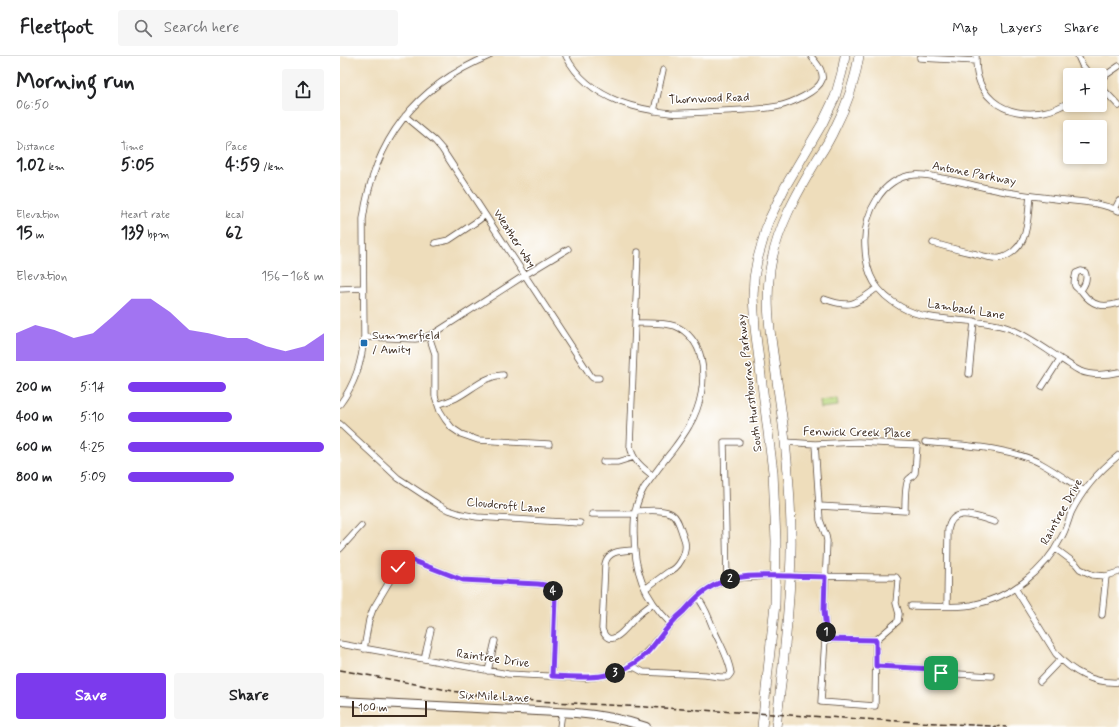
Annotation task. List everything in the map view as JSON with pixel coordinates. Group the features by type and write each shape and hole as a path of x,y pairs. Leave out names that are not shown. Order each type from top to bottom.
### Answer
{"main road":[{"name":"South Hurstbourne Parkway","path":"762,727 771,655 775,604 776,521 773,472 755,328 753,297 754,278 757,261 768,222 785,187 822,124 835,97 845,56"},
{"path":"776,727 786,646 791,530 785,442 767,301 770,269 774,250 790,207 835,130 844,110 853,86 859,56"}],"street":[{"path":"340,404 356,375 362,356 364,337 363,219 370,181 379,158 397,126 418,101 454,73 489,56"},
{"name":"Thornwood Road","path":"566,56 582,79 611,98 637,107 671,113 764,109 780,106 799,98 817,87 822,80 821,70 811,56"},
{"path":"1078,56 1085,68"},
{"path":"920,58 976,59 976,73 981,87 991,99 1005,108 1022,113 1035,113 1049,111 1063,106"},
{"path":"1107,74 1119,66"},
{"path":"654,111 663,70"},
{"path":"1107,93 1119,106"},
{"name":"Weather Way","path":"405,116 435,141 442,149 591,376 593,378 599,378"},
{"name":"Antone Parkway","path":"877,288 870,276 866,260 865,244 867,226 878,198 895,180 913,175 926,175 960,181 1005,192 1093,203 1117,210"},
{"path":"933,243 990,257 1001,258 1009,255 1023,240 1026,230 1030,196"},
{"path":"1117,210 1119,201"},
{"path":"435,243 449,240 480,220 485,215"},
{"path":"364,337 415,339 435,334 524,275 568,249"},
{"path":"638,252 630,446 634,458 653,476"},
{"path":"340,289 364,288"},
{"path":"824,299 836,304 849,305 856,303 877,288"},
{"name":"Lambach Lane","path":"877,288 894,303 913,312 935,317 994,324 1012,330 1029,338 1060,359 1084,372 1105,375 1119,372"},
{"path":"1081,290 1085,296 1095,304 1105,306 1119,303"},
{"path":"969,374 974,321"},
{"path":"635,323 668,324 682,330 696,345 700,353 703,366 702,389 697,411 688,428 644,488 634,513 634,550 638,571 644,589 653,603 671,624"},
{"path":"429,336 435,354 435,396 445,419 452,428 471,438 485,441 549,444"},
{"path":"1042,386 1060,359"},
{"path":"438,405 456,398 486,379 503,375"},
{"name":"Cloudcroft Lane","path":"340,424 398,478 446,508 465,515 477,517 580,523"},
{"path":"727,580 724,442 739,442"},
{"name":"Fenwick Creek Place","path":"785,442 815,444 858,442 917,445 915,473 908,480 906,488 905,511 819,506"},
{"path":"925,442 990,448 1020,456 1038,463 1084,491"},
{"path":"815,444 820,520 827,541 824,610 826,631 825,639 821,702 875,706 876,640 825,639"},
{"name":"Raintree Drive","path":"911,606 960,606 985,602 997,598 1015,588 1035,573 1056,549 1072,512 1084,491 1102,470 1119,455"},
{"path":"603,462 618,462 634,458"},
{"path":"592,514 663,511 672,514 677,519 685,542 685,552 677,566 644,589"},
{"path":"947,606 948,530 951,521 958,516 967,514 995,522"},
{"path":"340,549 361,526"},
{"path":"1056,549 1087,573 1106,576 1119,572"},
{"path":"634,550 611,553 606,560 602,629 608,637 618,637 653,603"},
{"path":"364,648 369,620 375,604 402,562 411,560 463,580 546,584 550,587 555,598 552,676"},
{"name":"Raintree Drive","path":"340,644 513,675 596,678 616,673 628,667 646,653 697,597 712,586 727,580 776,575 896,577 898,578 896,603 899,618 898,621 876,640"},
{"path":"1102,615 1106,576"},
{"path":"1015,588 1056,654 1061,659 1084,676 1104,681 1119,682"},
{"path":"628,667 636,668 643,672 728,677 731,673 729,663 710,622 706,608 697,597"},
{"path":"424,659 431,630"},
{"path":"488,671 495,641"},
{"path":"1040,681 1061,659"},
{"path":"876,666 934,669 941,673 992,676"},
{"name":"Six Mile Lane","path":"340,701 562,712 608,716 646,727"},
{"path":"560,727 562,712"}],"green space":[{"path":"837,398 838,406 820,408 819,400"}],"railway":[{"path":"340,670 469,694 519,700 1007,727"}],"place":[{"name":"Summerfield / Amity","path":"364,343"}],"route":[{"path":"398,567 402,562 411,560 463,580 546,584 552,590 555,598 552,676 596,678 616,673 628,667 646,653 692,601 712,586 736,578 776,575 825,577 825,639 876,640 876,666 934,669 941,673"}]}
